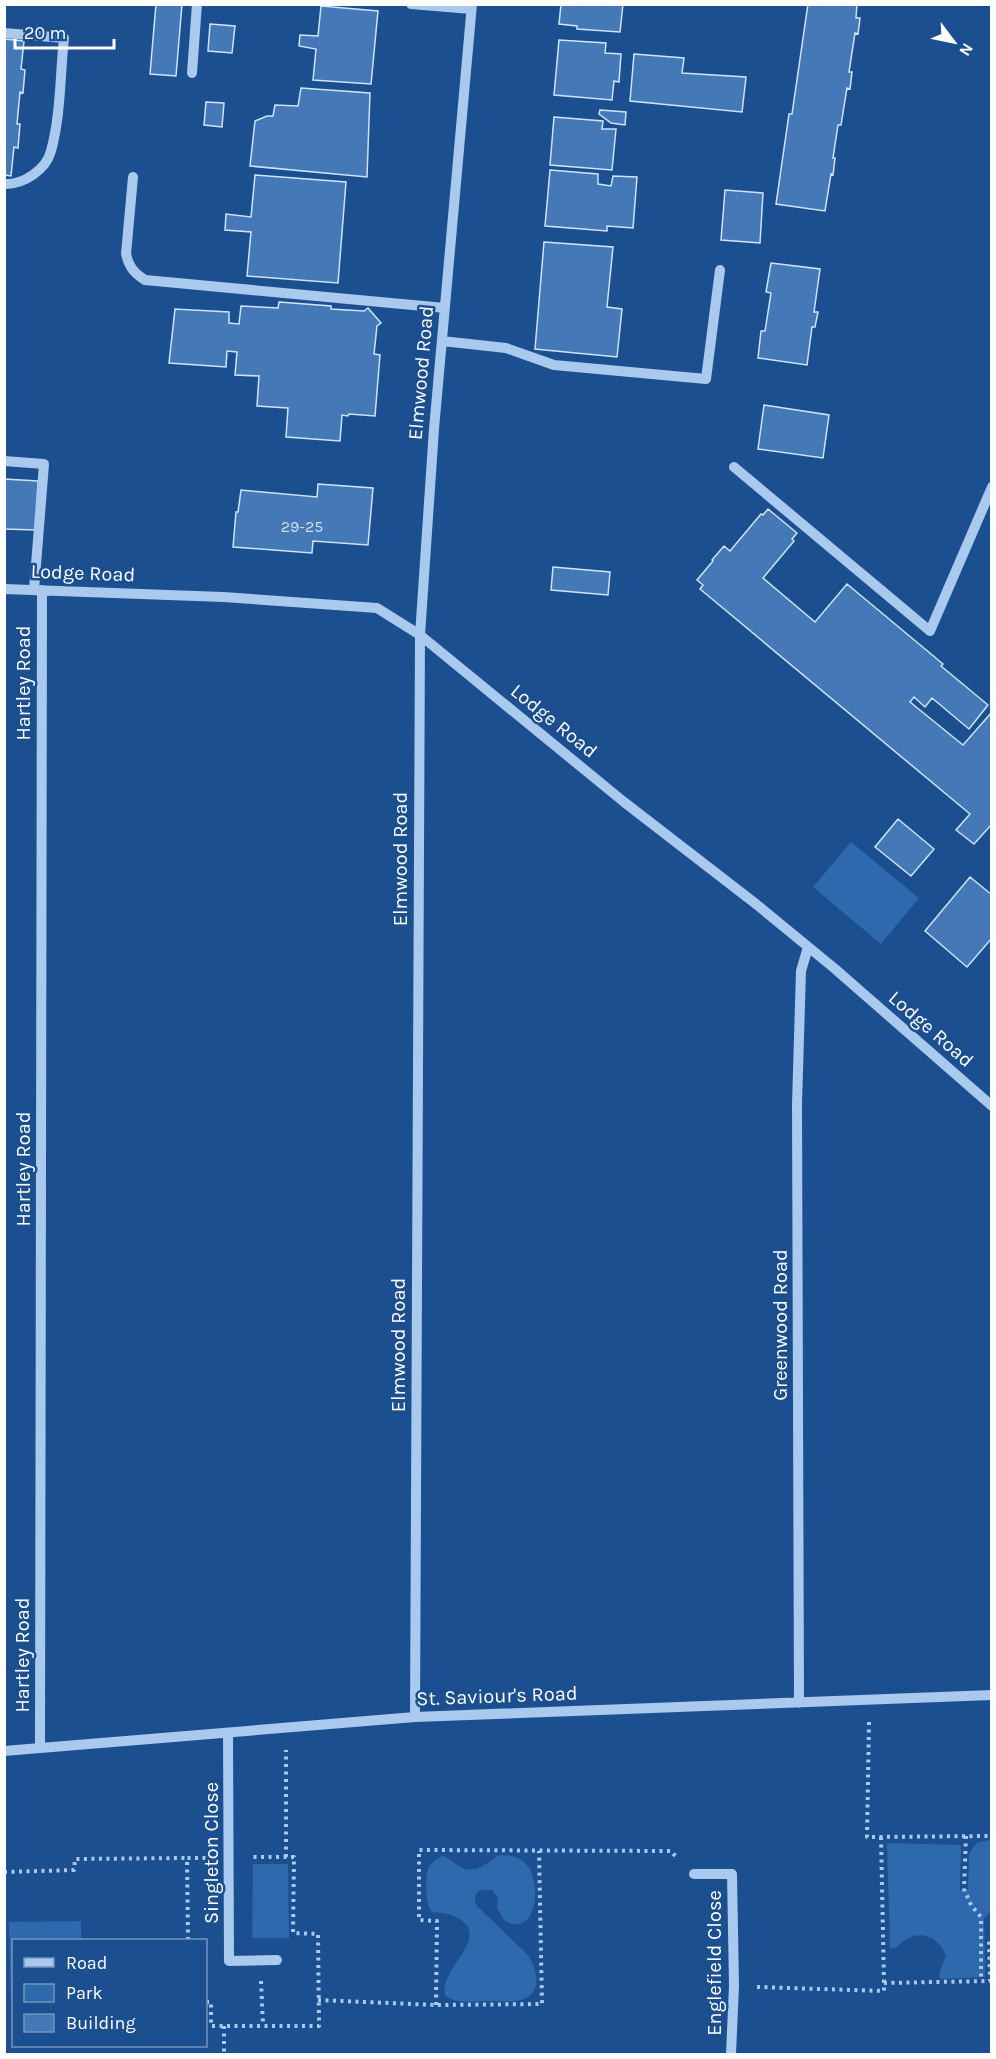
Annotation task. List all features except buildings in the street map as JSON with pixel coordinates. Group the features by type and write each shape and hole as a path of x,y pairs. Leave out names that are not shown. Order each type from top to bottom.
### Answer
{"street":[{"path":"192,73 197,4"},
{"path":"411,4 472,7"},
{"name":"Elmwood Road","path":"415,1717 420,635 442,341 472,7"},
{"path":"4,33 64,38 51,153 42,166 29,177 15,185 4,184"},
{"path":"133,177 126,254 128,264 135,274 145,280 445,308"},
{"path":"442,341 506,348 554,365 706,379 720,270"},
{"name":"Hartley Road","path":"4,460 44,464 38,590 40,1748"},
{"path":"734,467 930,631 992,487"},
{"name":"Lodge Road","path":"4,589 223,597 377,608 420,635 624,802 756,904 992,1106"},
{"name":"Greenwood Road","path":"800,1703 797,1104 801,971 808,947"},
{"name":"St. Saviour's Road","path":"4,1751 415,1717 992,1695"},
{"name":"Singleton Close","path":"228,1733 229,1961 277,1960"},
{"name":"Englefield Close","path":"694,1874 732,1874 734,1986 731,2055"}],"path":[{"path":"870,1700 867,1837 992,1836"},
{"path":"286,1728 286,1857"},
{"path":"966,1836 964,1889 971,1905 981,1917 981,1981"},
{"path":"734,1986 884,1991 881,1837"},
{"path":"436,2005 437,1921 419,1920 420,1850 670,1851 694,1874"},
{"path":"318,2000 436,2005 542,2004 539,1851"},
{"name":"Singleton Close","path":"4,1872 74,1870 75,1859 187,1858"},
{"path":"884,1983 990,1981 989,1940 992,1940"},
{"path":"260,1961 263,2025"},
{"path":"224,2026 224,2055"}],"green space":[{"path":"851,842 919,898 881,944 813,887"},
{"path":"991,1840 991,1911 984,1919 985,1977 940,1979 939,1974 946,1955 936,1941 930,1937 916,1936 909,1938 896,1948 890,1948 887,1843 961,1845 960,1890 968,1890 969,1853 978,1842"},
{"path":"500,1855 518,1858 530,1869 535,1892 530,1915 524,1922 515,1924 504,1920 497,1908 498,1898 492,1890 480,1890 475,1896 475,1902 527,1954 535,1969 535,1990 524,1999 515,2001 464,2002 454,2000 445,1995 445,1984 463,1952 469,1932 464,1923 451,1915 432,1912 426,1891 428,1869 442,1856 471,1870 481,1867"},
{"path":"253,1864 288,1864 289,1938 252,1938"},
{"path":"81,1921 81,1939 12,1939 12,2007 11,2007 9,1922"}]}
